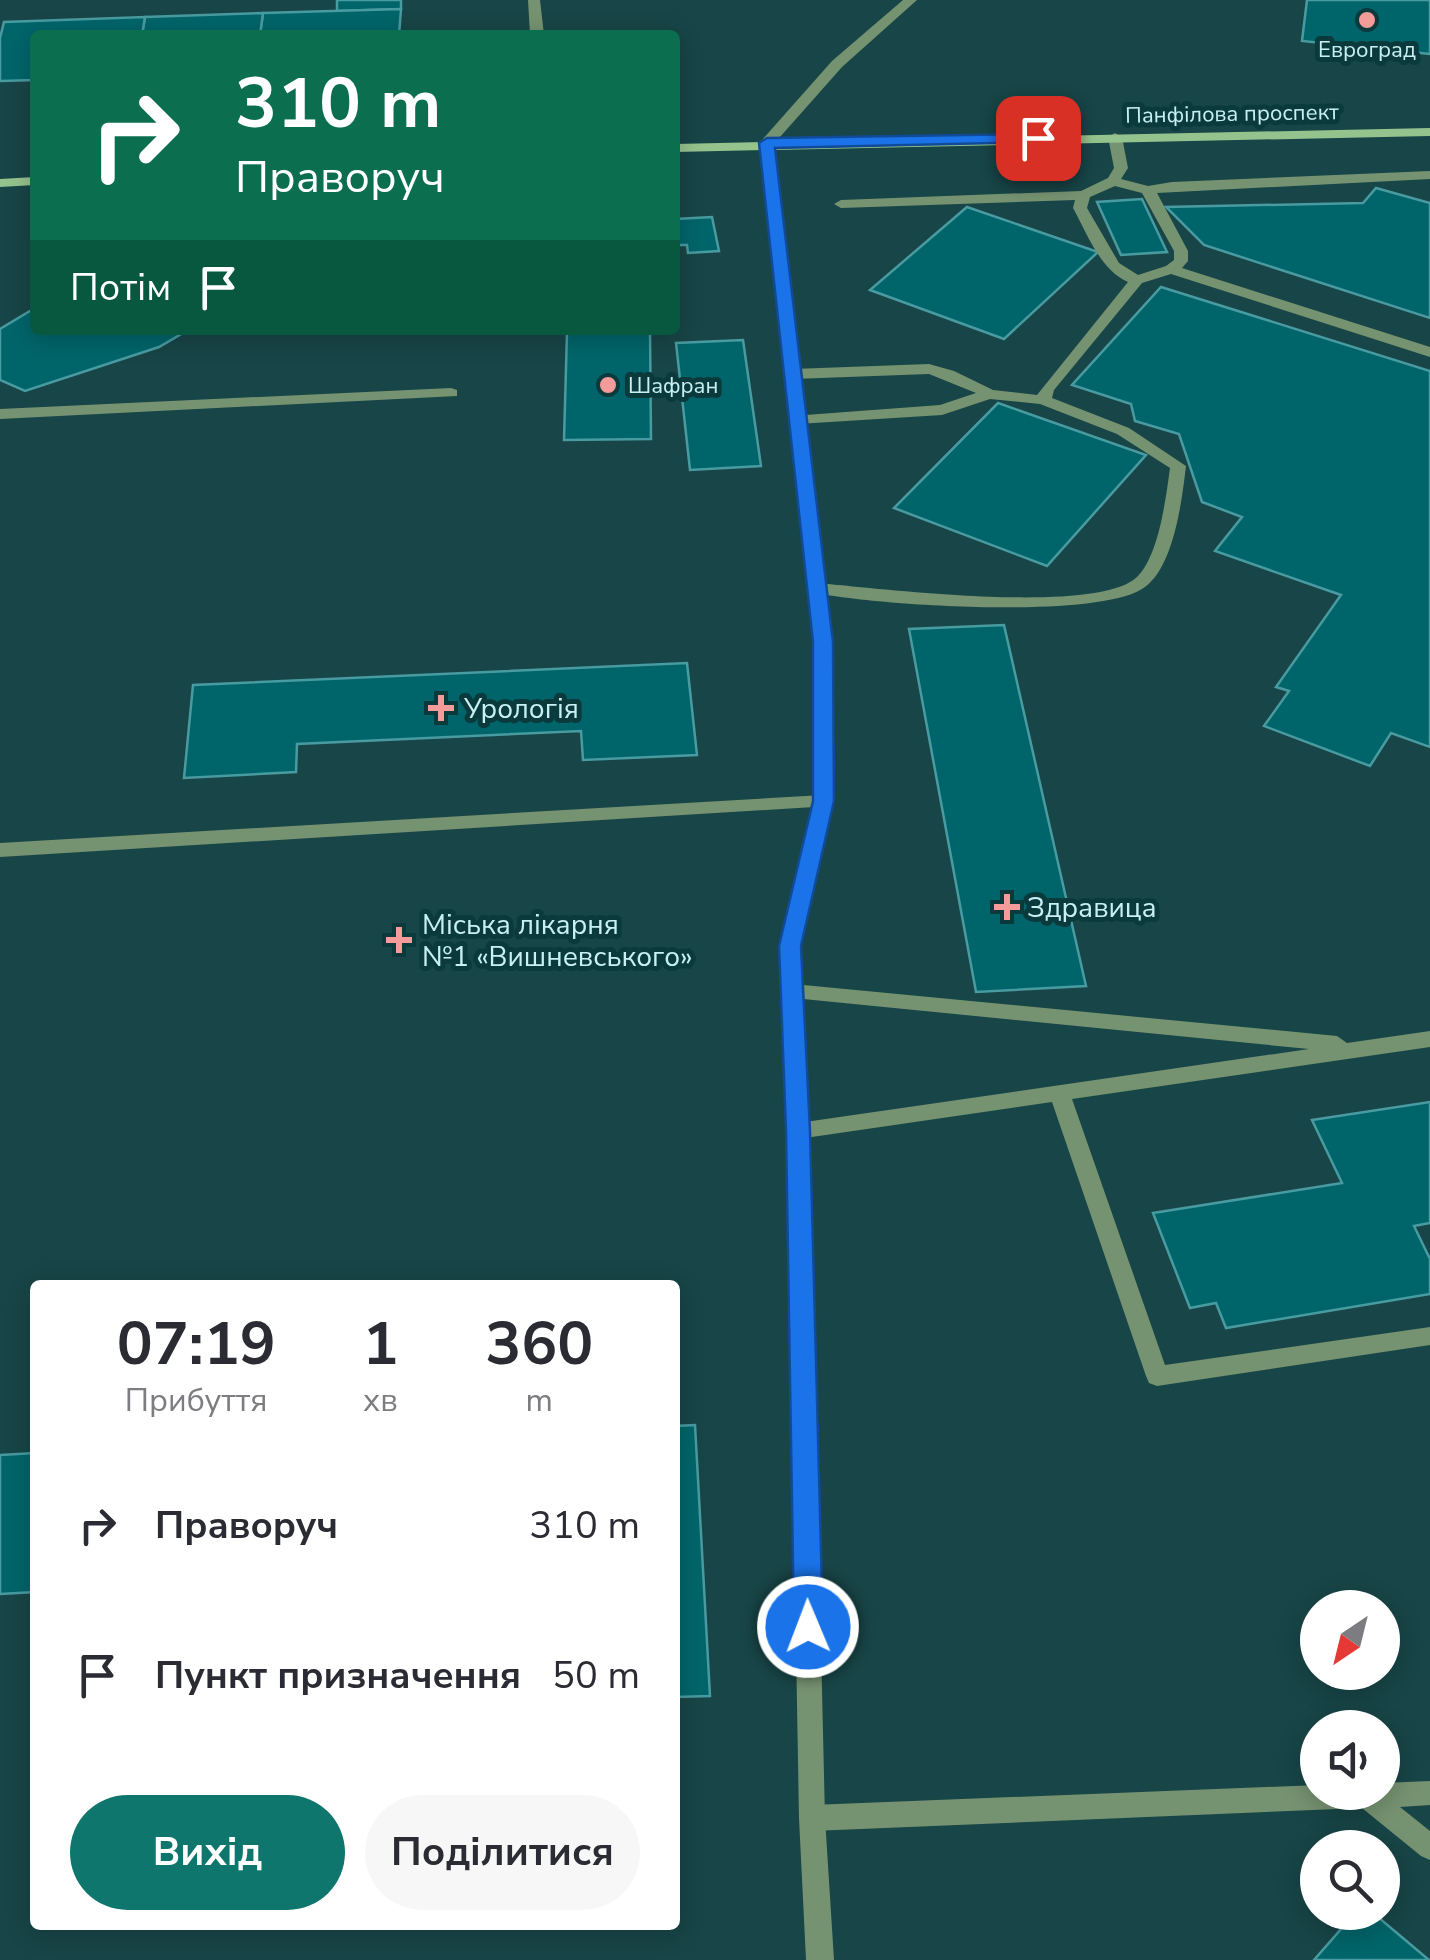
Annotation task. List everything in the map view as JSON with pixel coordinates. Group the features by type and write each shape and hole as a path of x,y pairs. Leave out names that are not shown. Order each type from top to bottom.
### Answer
{"main road":[{"name":"Панфілова проспект","path":"680,148 1430,132"},
{"path":"0,183 30,181"}],"street":[{"path":"534,0 536,30"},
{"path":"820,1960 812,1818 798,1131 790,946 823,801 823,642 767,143 837,64 911,0"},
{"path":"840,204 1084,194 1113,181 1122,168 1115,137"},
{"path":"1113,181 1148,190 1430,175"},
{"path":"1043,400 1047,389 1137,280 1171,270 1181,261 1181,251 1148,190"},
{"path":"1084,194 1080,208 1113,265 1120,273 1137,280"},
{"path":"1171,270 1430,352"},
{"path":"793,374 929,369 949,374 989,394 1043,400 1123,431 1178,466 1172,517 1143,582 1126,596 1104,601 1042,603 817,588"},
{"path":"0,414 451,393"},
{"path":"798,419 942,410 989,394"},
{"path":"0,850 823,801"},
{"path":"793,991 1368,1048"},
{"path":"798,1131 1430,1039"},
{"path":"1058,1092 1156,1376 1430,1336"},
{"path":"1400,1795 1430,1793"},
{"path":"812,1818 1300,1800"},
{"path":"1384,1810 1430,1847"}],"building":[{"path":"337,0 401,0 401,9 337,11"},
{"name":"Евроград","path":"1307,0 1430,0 1430,54 1302,41"},
{"path":"401,9 399,30 261,30 263,13"},
{"path":"263,13 261,30 143,30 145,17"},
{"path":"145,17 143,30 30,30 30,80 0,81 4,22"},
{"path":"1376,188 1430,203 1430,318 1204,245 1166,207 1363,203"},
{"path":"1142,199 1167,252 1121,255 1097,202"},
{"path":"967,207 1098,252 1004,339 870,290"},
{"path":"712,217 719,251 688,253 687,245 680,245 680,219"},
{"path":"1161,287 1430,371 1430,747 1391,733 1370,766 1264,726 1289,691 1276,687 1341,595 1215,551 1242,517 1202,502 1179,434 1135,421 1131,404 1072,385"},
{"path":"30,311 30,335 179,335 159,347 25,391 0,380 0,329"},
{"name":"Шафран","path":"567,335 650,335 651,439 564,440"},
{"path":"743,340 761,466 690,470 676,343"},
{"path":"998,403 1146,455 1047,566 894,508"},
{"path":"1004,625 1086,986 976,992 909,629"},
{"name":"Урологія","path":"687,663 697,755 583,760 581,731 297,744 296,772 184,778 193,685"},
{"path":"1430,1102 1430,1223 1414,1226 1430,1259 1430,1294 1226,1328 1216,1303 1190,1308 1153,1213 1342,1183 1312,1120"},
{"path":"695,1425 710,1696 680,1697 680,1426"},
{"path":"30,1453 30,1592 0,1594 0,1455"},
{"path":"1340,1930 1393,1930 1429,1960 1314,1960"}],"place":[{"name":"Евроград","path":"1367,20"},
{"name":"Шафран","path":"608,385"},
{"name":"Урологія","path":"441,708"},
{"name":"Здравица","path":"1007,907"},
{"name":"Міська лікарня №1 «Вишневського»","path":"399,940"}],"route":[{"path":"808,1627 798,1131 790,946 823,801 823,642 767,143 1038,138"}]}
